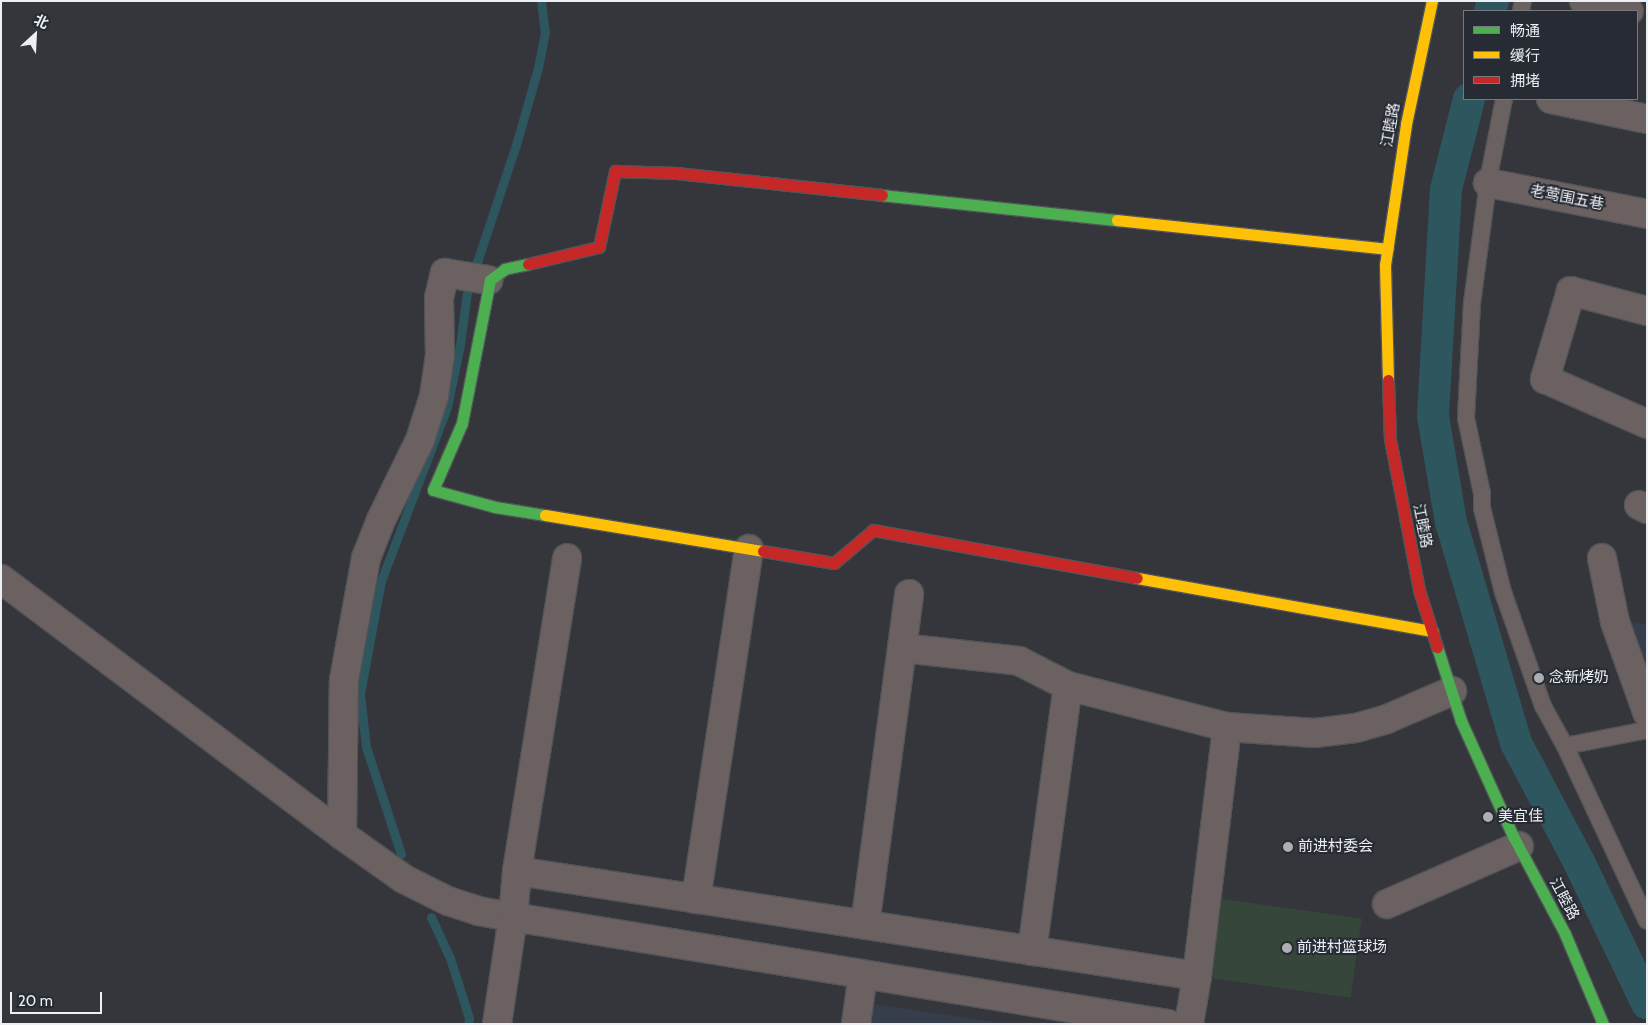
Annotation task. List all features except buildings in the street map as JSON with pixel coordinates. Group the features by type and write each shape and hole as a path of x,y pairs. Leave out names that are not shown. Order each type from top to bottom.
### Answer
{"street":[{"name":"江睦路","path":"1432,1 1406,124 1385,264 1390,439 1419,590 1461,721 1516,841 1565,934 1603,1024"},
{"path":"1584,1 1624,10"},
{"path":"1556,100 1647,119"},
{"path":"1387,249 677,173 615,171 599,247 505,269 489,280 462,423 433,490 494,506 834,564 873,530 1432,631"},
{"name":"老莺围五巷","path":"1488,183 1647,214"},
{"path":"342,835 344,680 366,558 381,520 420,440 434,396 440,355 439,298 445,273 489,280"},
{"path":"1647,311 1571,291 1545,379 1647,424"},
{"path":"696,899 748,549"},
{"path":"497,1024 513,917 517,871 567,558"},
{"path":"1602,558 1615,622 1647,712"},
{"path":"1,579 404,880 448,901 478,911 513,917 1168,1024"},
{"path":"865,925 909,594"},
{"path":"902,648 1019,660 1068,686 1227,727 1315,733 1356,728 1387,719 1452,691"},
{"path":"1032,951 1068,686"},
{"path":"1189,1024 1197,976 1227,727"},
{"path":"1387,904 1516,841"},
{"path":"517,871 1197,976"},
{"path":"856,1024 863,974"}],"lane":[{"path":"1504,100 1488,183 1472,303 1466,418 1482,493 1482,508 1503,592 1543,706 1647,921"},
{"path":"1564,746 1647,730"}],"shaded area":[{"path":"1628,622 1647,624 1647,706"},
{"path":"873,1004 1008,1024 870,1024"}],"green space":[{"name":"前进村篮球场","path":"1222,899 1362,919 1350,998 1211,978"}],"waterway":[{"path":"401,854 366,747 360,694 381,581 447,407 460,345 467,292 516,145 538,68 545,33 541,1"},
{"path":"1490,10 1493,1"},
{"path":"1469,100 1446,189 1433,416 1451,522 1516,743 1579,862 1647,1003"},
{"path":"431,917 450,958 469,1018 468,1024"}],"traffic: fast":[{"path":"882,195 1117,220"},
{"path":"528,264 505,269 490,280 462,423 433,490 495,507 545,515"},
{"path":"1437,647 1461,721 1513,836 1565,934 1603,1024"}],"traffic: slow":[{"path":"1388,380 1385,265 1406,124 1432,1"},
{"path":"1117,220 1387,249"},
{"path":"545,515 763,551"},
{"path":"1137,578 1432,631"}],"traffic: jam":[{"path":"528,264 599,247 615,171 677,173 882,195"},
{"path":"1388,380 1390,439 1419,590 1437,647"},
{"path":"763,551 834,563 873,530 1137,578"}],"place":[{"name":"念新烤奶","path":"1539,678"},
{"name":"美宜佳","path":"1488,817"},
{"name":"前进村委会","path":"1288,847"},
{"name":"前进村篮球场","path":"1287,948"}]}
